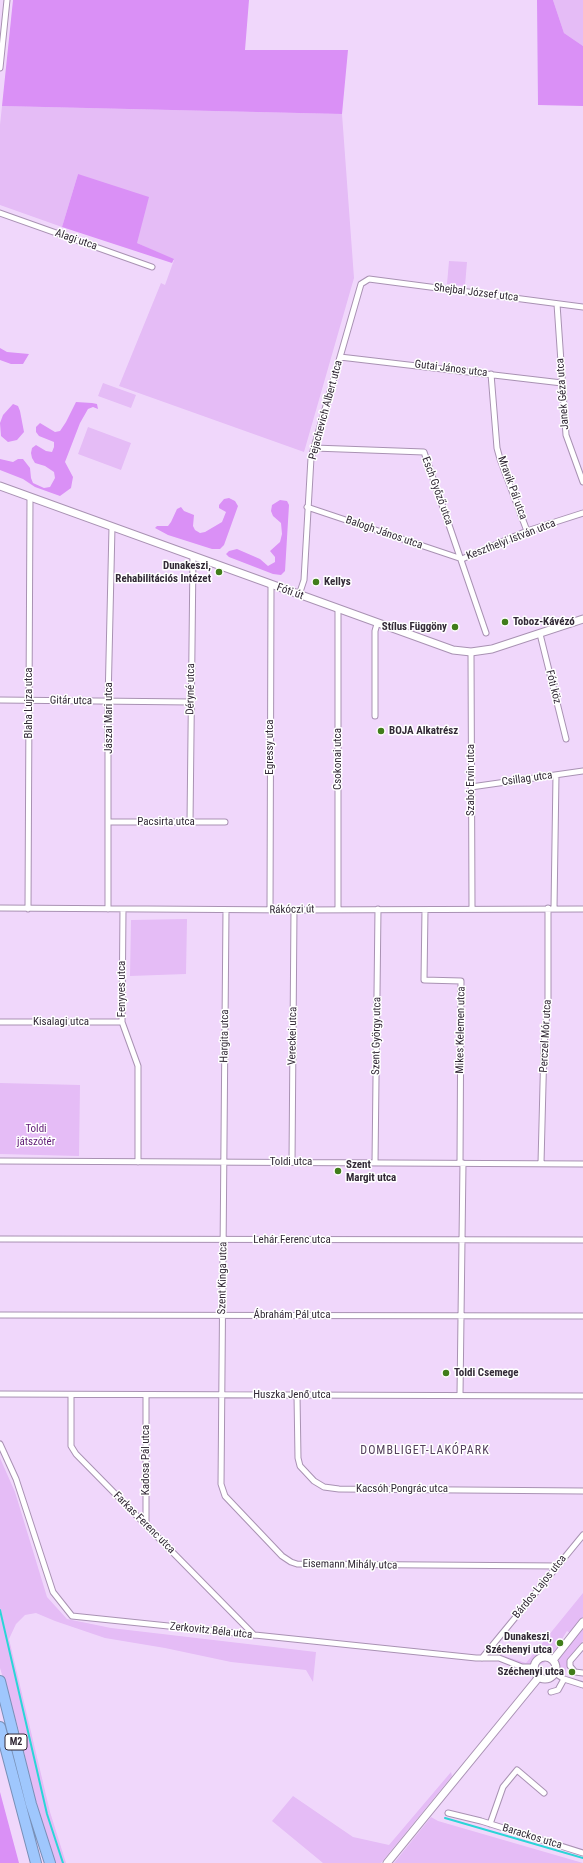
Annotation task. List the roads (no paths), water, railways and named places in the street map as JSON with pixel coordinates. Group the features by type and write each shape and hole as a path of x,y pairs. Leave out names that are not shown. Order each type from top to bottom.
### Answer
{"highway":[{"name":"M2","path":"0,1681 31,1804 50,1863"},
{"name":"M2","path":"0,1727 36,1863"},
{"path":"29,1841 32,1863"}],"main road":[{"name":"Fóti út","path":"0,486 338,610 453,650 471,652 492,649 583,619"},
{"path":"553,1660 583,1622"},
{"path":"546,1658 553,1660 556,1667 554,1673 546,1679 539,1677 535,1672 535,1667 540,1659 546,1658"},
{"path":"387,1863 539,1677"}],"street":[{"path":"0,68 7,0"},
{"name":"Alagi utca","path":"0,214 152,267"},
{"name":"Shejbal József utca","path":"370,279 583,307"},
{"name":"Pejachevich Albert utca","path":"299,595 304,580 311,458 361,284 370,279"},
{"name":"Janek Géza utca","path":"557,304 566,434 583,482"},
{"name":"Gutai János utca","path":"340,356 562,383"},
{"name":"Mravik Pál utca","path":"491,374 500,460 527,531"},
{"name":"Esch Győző utca","path":"314,448 424,452 486,633"},
{"name":"Blaha Lujza utca","path":"28,909 30,497"},
{"name":"Balogh János utca","path":"307,507 462,560"},
{"name":"Keszthelyi István utca","path":"462,560 527,531 583,514"},
{"name":"Jászai Mari utca","path":"108,909 108,702 112,527"},
{"name":"Déryné utca","path":"190,822 193,556"},
{"name":"Egressy utca","path":"270,910 271,585"},
{"name":"Csokonai utca","path":"338,610 338,909"},
{"path":"375,716 375,631 377,624"},
{"name":"Fóti köz","path":"540,634 566,740"},
{"name":"Szabó Ervin utca","path":"471,652 472,908"},
{"name":"Gitár utca","path":"0,700 191,702"},
{"name":"Csillag utca","path":"472,787 583,771"},
{"path":"554,908 556,775"},
{"name":"Pacsirta utca","path":"108,822 225,822"},
{"name":"Rákóczi út","path":"0,908 123,910 425,910 472,908 583,909"},
{"name":"Perczel Mór utca","path":"542,1164 544,1045 548,1002 548,908"},
{"name":"Szent György utca","path":"375,1163 378,909"},
{"name":"Fenyves utca","path":"123,910 122,1022 138,1066 138,1162"},
{"name":"Hargita utca","path":"223,1162 226,910"},
{"name":"Vereckei utca","path":"292,1162 294,910"},
{"name":"Mikes Kelemen utca","path":"425,910 424,980 461,980 462,1163"},
{"name":"Kisalagi utca","path":"0,1022 122,1022"},
{"name":"Toldi utca","path":"0,1161 583,1164"},
{"name":"Szent Kinga utca","path":"222,1395 224,1240 223,1162"},
{"path":"460,1394 462,1315 462,1163"},
{"name":"Lehár Ferenc utca","path":"0,1239 583,1240"},
{"name":"Ábrahám Pál utca","path":"0,1315 583,1316"},
{"name":"Huszka Jenő utca","path":"0,1394 460,1394 583,1396"},
{"name":"Farkas Ferenc utca","path":"71,1394 71,1446 76,1454 254,1635"},
{"name":"Kadosa Pál utca","path":"146,1395 146,1525"},
{"name":"Eisemann Mihály utca","path":"222,1395 221,1484 225,1496 282,1556 291,1562 305,1565 558,1566"},
{"name":"Kacsóh Pongrác utca","path":"297,1395 298,1458 300,1466 314,1481 324,1487 340,1489 583,1491"},
{"name":"Zerkovitz Béla utca","path":"0,1444 16,1479 53,1592 72,1616 482,1658 499,1658 522,1667 535,1667"},
{"name":"Bárdos Lajos utca","path":"482,1658 583,1534"},
{"path":"583,1646 570,1661 572,1669 575,1672 583,1673"},
{"path":"554,1673 564,1679 583,1685"},
{"path":"551,1692 558,1690 564,1679"},
{"path":"490,1824 503,1787 517,1770 544,1793"},
{"name":"Barackos utca","path":"448,1813 481,1821 583,1853"}],"waterway":[{"path":"0,1610 47,1814 63,1863"},
{"path":"445,1818 583,1858"}],"place":[{"name":"Dunakeszi, Rehabilitációs Intézet","path":"219,572"},
{"name":"Kellys","path":"316,582"},
{"name":"Toboz-Kávézó","path":"505,622"},
{"name":"Stílus Függöny","path":"455,627"},
{"name":"BOJA Alkatrész","path":"381,731"},
{"name":"Szent Margit utca","path":"338,1171"},
{"name":"Toldi Csemege","path":"446,1373"},
{"name":"Dunakeszi, Széchenyi utca","path":"560,1643"},
{"name":"Széchenyi utca","path":"572,1672"}],"district":[{"name":"DOMBLIGET-LAKÓPARK","path":"425,1451"}],"park label":[{"name":"Toldi játszótér","path":"36,1135"}]}
